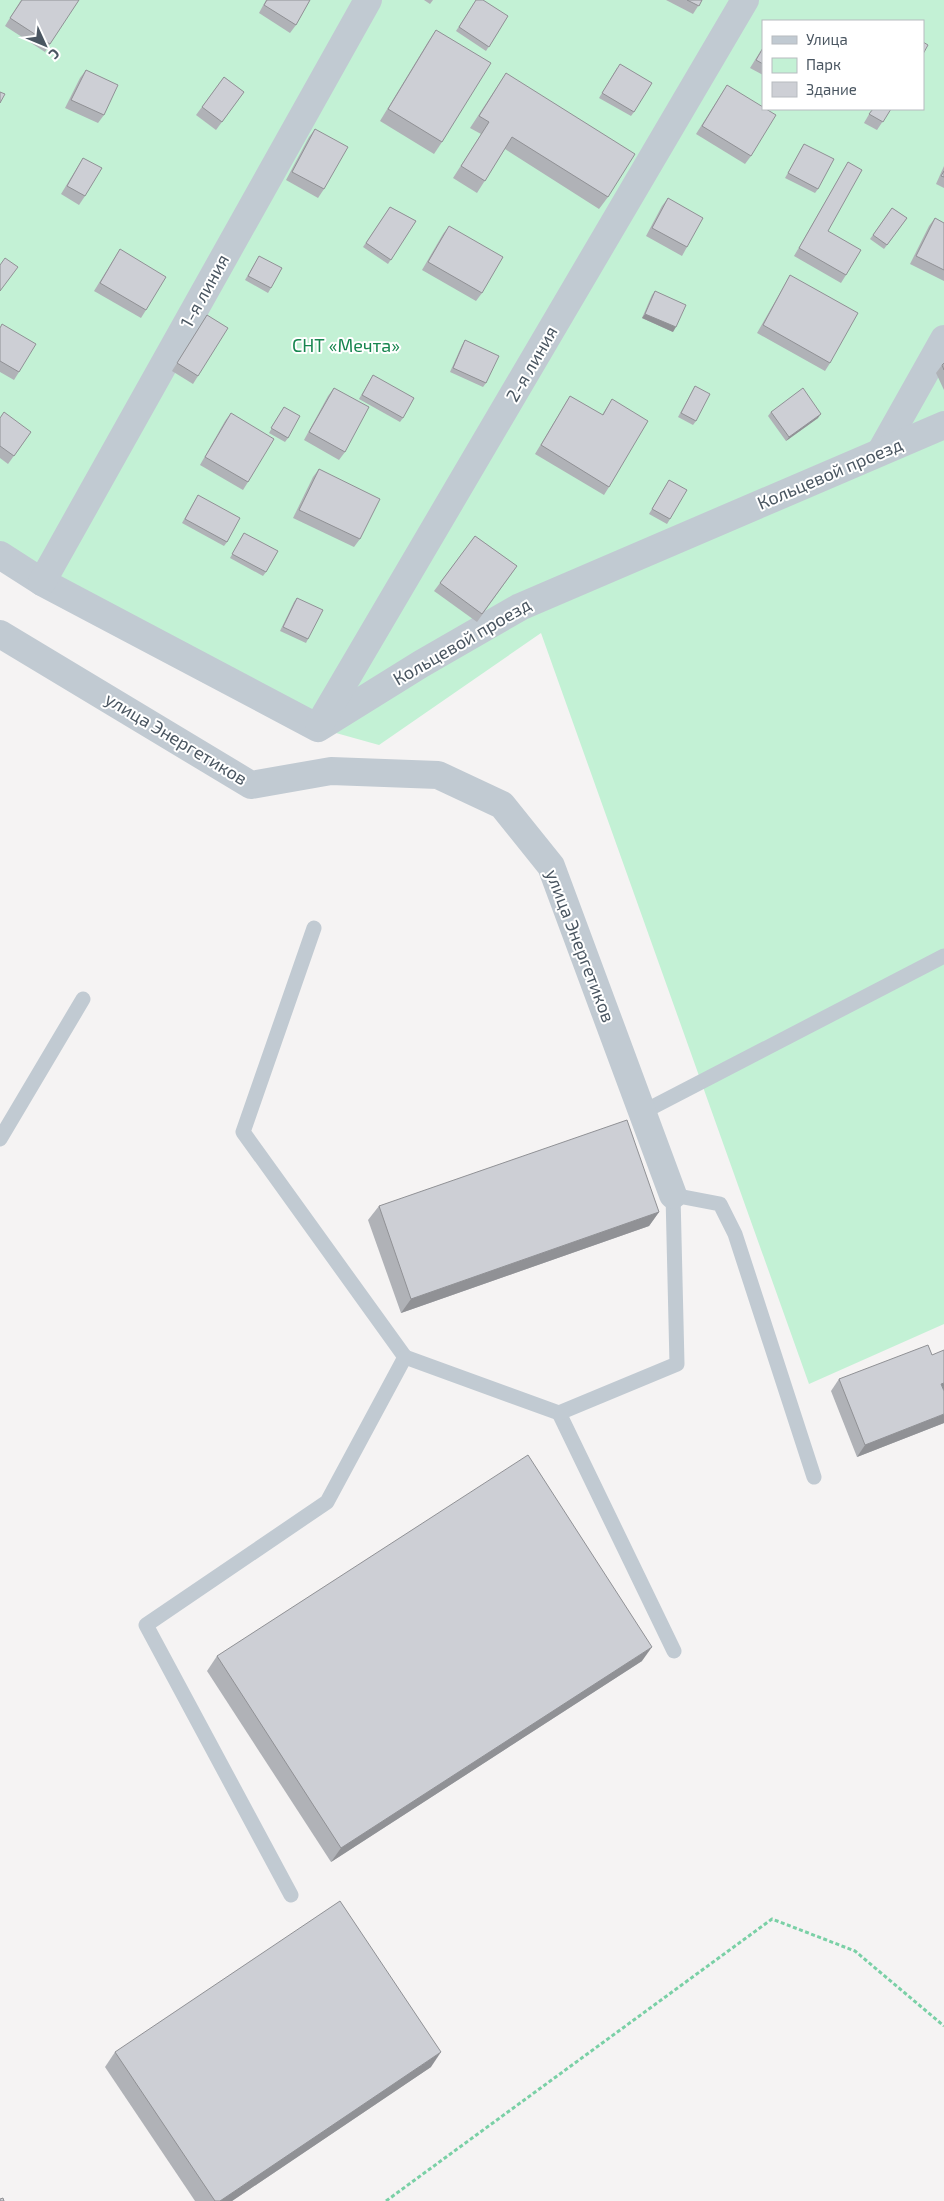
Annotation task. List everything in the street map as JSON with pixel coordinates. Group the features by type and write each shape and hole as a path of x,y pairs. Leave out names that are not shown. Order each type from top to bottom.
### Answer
{"street":[{"name":"1-я линия","path":"42,582 368,0"},
{"name":"2-я линия","path":"318,728 745,0"},
{"path":"881,451 944,339"},
{"name":"Кольцевой проезд","path":"318,728 421,664 520,607 881,451 944,426"},
{"path":"0,555 42,582 318,728"},
{"name":"улица Энергетиков","path":"0,634 251,785 332,771 438,776 502,805 551,866 673,1195"}],"lane":[{"path":"314,928 243,1132 405,1357 559,1413 677,1364 673,1195 720,1204 735,1234 814,1477"},
{"path":"643,1112 944,956"},
{"path":"0,1139 82,999"},
{"path":"291,1895 146,1625 327,1502 405,1357"},
{"path":"559,1413 674,1651"}],"path":[{"path":"386,2201 772,1919 855,1951 944,2026"}],"green space":[{"name":"СНТ «Мечта»","path":"0,0 944,0 944,1324 809,1384 541,633 379,745 318,728 0,555"}],"building":[{"path":"22,0 79,0 50,44 10,18"},
{"path":"267,0 310,0 296,25 264,5"},
{"path":"476,0 483,0 508,16 489,47 459,27"},
{"path":"687,0 702,0 699,6"},
{"path":"436,30 491,63 442,142 388,109"},
{"path":"924,43 928,45 924,52"},
{"path":"762,50 762,63 756,60"},
{"path":"620,64 652,83 634,112 602,93"},
{"path":"86,70 118,85 104,115 71,100"},
{"path":"506,73 635,154 608,197 512,137 485,181 461,166 489,122 479,116"},
{"path":"224,77 244,92 222,122 202,107"},
{"path":"727,85 762,106 762,110 768,110 776,115 751,156 702,126"},
{"path":"0,92 5,94 0,103"},
{"path":"872,110 890,110 883,122 869,114"},
{"path":"315,129 348,147 324,189 292,172"},
{"path":"804,144 834,159 818,189 788,173"},
{"path":"83,158 102,168 85,196 67,186"},
{"path":"848,162 862,170 828,231 861,250 846,275 799,248"},
{"path":"668,198 703,218 687,247 652,228"},
{"path":"390,207 416,221 391,260 366,243"},
{"path":"892,208 907,218 887,245 873,235"},
{"path":"935,218 944,223 944,270 916,256"},
{"path":"449,226 503,257 482,293 428,262"},
{"path":"120,249 166,277 146,310 100,283"},
{"path":"259,256 282,268 271,288 248,276"},
{"path":"5,258 18,267 0,291 0,265"},
{"path":"790,275 858,313 830,363 763,325"},
{"path":"655,291 686,305 676,327 645,314"},
{"path":"207,315 228,328 198,376 177,363"},
{"path":"2,324 36,344 19,372 0,361 0,328"},
{"path":"465,340 499,356 486,383 453,368"},
{"path":"373,375 414,398 403,418 362,395"},
{"path":"695,386 710,394 696,421 681,413"},
{"path":"334,388 369,407 345,452 309,432"},
{"path":"803,388 821,414 789,437 771,412"},
{"path":"570,396 603,415 612,399 648,421 609,487 541,445"},
{"path":"284,407 300,416 288,438 271,428"},
{"path":"4,412 31,432 14,456 0,446 0,418"},
{"path":"231,413 274,439 248,482 205,457"},
{"path":"319,469 380,499 360,539 299,510"},
{"path":"669,480 687,490 670,519 652,509"},
{"path":"198,495 240,518 227,542 185,519"},
{"path":"244,533 278,551 266,572 232,554"},
{"path":"475,536 517,566 482,614 440,583"},
{"path":"297,598 323,610 308,639 283,627"},
{"path":"627,1120 659,1212 411,1299 379,1206"},
{"path":"928,1345 932,1355 944,1350 944,1383 941,1384 944,1391 944,1414 865,1445 839,1379"},
{"path":"528,1455 652,1647 341,1848 217,1656"},
{"path":"340,1901 441,2052 220,2201 215,2201 115,2052"}]}
